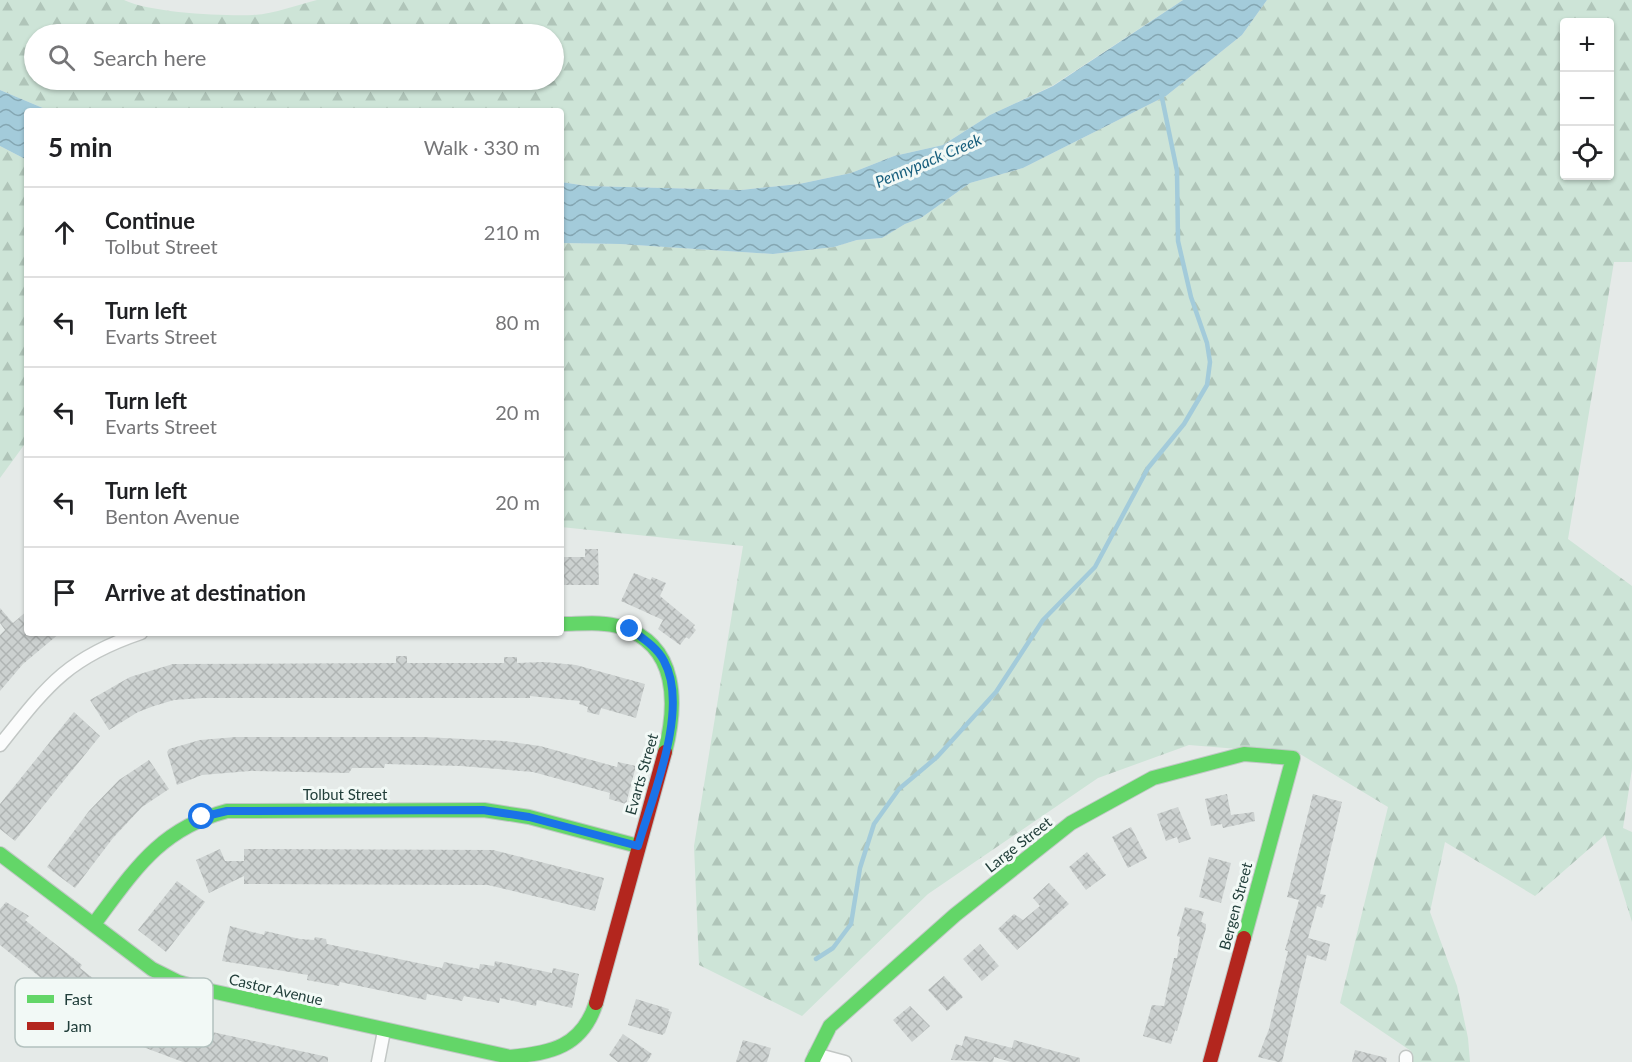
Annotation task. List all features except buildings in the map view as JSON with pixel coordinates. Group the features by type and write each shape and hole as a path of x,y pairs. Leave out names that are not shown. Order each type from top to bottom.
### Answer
{"street":[{"name":"Evarts Street","path":"564,624 609,624 630,629 650,644 660,656 672,686 669,736 600,995 592,1016 577,1035"},
{"path":"0,745 44,690 66,670 101,647 132,636"},
{"name":"Large Street","path":"814,1058 830,1026 955,915 1071,823 1153,778 1244,754 1293,758"},
{"name":"Bergen Street","path":"1209,1062 1293,758"},
{"name":"Tolbut Street","path":"94,924 147,857 182,827 202,817 227,811 483,810 529,817 638,846"},
{"name":"Castor Avenue","path":"0,854 94,924 122,948 171,978"},
{"name":"Castor Avenue","path":"213,990 510,1058 544,1054 567,1046 577,1035"},
{"path":"378,1062 384,1031"},
{"path":"814,1058 845,1062"}],"green space":[{"path":"0,0 124,0 169,11 253,15 317,0 1183,0 1052,86 990,115 943,145 894,156 851,173 799,184 741,190 587,186 564,182 564,108 43,108 0,90"},
{"path":"1267,0 1632,0 1632,262 1614,262 1568,539 1632,586 1632,769 1623,828 1632,832 1632,922 1605,835 1535,896 1445,842 1430,912 1457,986 1468,1038 1470,1062 1412,1062 1411,1051 1340,1003 1388,807 1300,754 1189,745 1098,778 928,894 802,1016 699,965 694,846 743,546 564,527 564,243 620,244 773,254 834,247 857,240 882,238 905,224 921,218 970,183 1023,168 1166,96 1242,35"},
{"path":"0,146 24,158 24,445 0,478"}],"water":[{"name":"Pennypack Creek","path":"1183,0 1267,0 1242,35 1166,96 1023,168 970,183 921,218 905,224 882,238 857,240 834,247 773,254 620,244 564,243 564,182 587,186 741,190 799,184 851,173 894,156 943,145 990,115 1053,86"},
{"path":"0,90 43,108 24,108 24,158 0,146"}],"waterway":[{"path":"816,959 833,948 851,924 860,868 874,824 899,789 937,757 996,692 1043,620 1095,567 1148,468 1184,424 1207,385 1210,362 1207,343 1191,297 1178,241 1177,171 1161,93"}],"traffic: fast":[{"path":"564,624 614,625 640,636 654,648 664,662 672,697 665,752"},
{"path":"812,1062 830,1026 955,915 1071,823 1153,778 1244,754 1293,758 1244,938"},
{"path":"94,924 150,854 183,829 227,811 484,810 529,817 638,846"},
{"path":"0,854 152,969 170,978"},
{"path":"213,991 510,1057 539,1053 563,1045 582,1029 590,1018 596,1003"}],"traffic: jam":[{"path":"596,1003 665,752"},
{"path":"1210,1062 1244,938"}],"route":[{"path":"202,817 227,811 483,810 529,817 638,846 669,736 673,699 672,686 664,660 650,644 630,629"}]}
